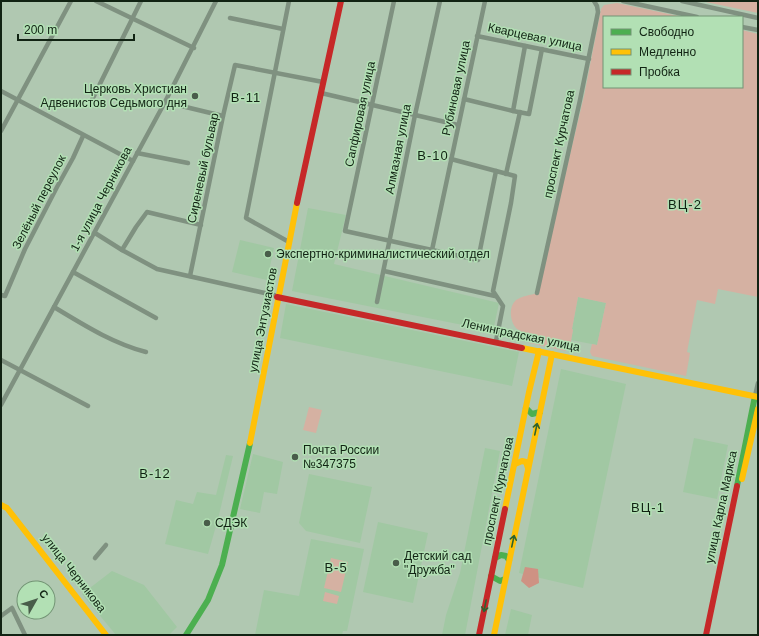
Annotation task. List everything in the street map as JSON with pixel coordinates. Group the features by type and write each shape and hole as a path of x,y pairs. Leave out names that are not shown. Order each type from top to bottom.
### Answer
{"street":[{"path":"1,130 71,1"},
{"path":"96,1 194,48"},
{"path":"90,102 141,1"},
{"name":"1-я улица Черникова","path":"1,406 194,48 216,1"},
{"path":"289,1 246,218 289,242"},
{"name":"улица Энтузиастов","path":"186,635 208,600 222,565 271,340 289,242 341,1"},
{"name":"Сапфировая улица","path":"390,241 345,231 394,1"},
{"name":"Алмазная улица","path":"377,302 440,1"},
{"name":"Рубиновая улица","path":"432,250 484,1"},
{"name":"проспект Курчатова","path":"537,294 589,59 598,12 594,1"},
{"path":"623,1 692,16"},
{"path":"682,1 758,18"},
{"path":"230,18 283,29"},
{"path":"743,27 758,30"},
{"name":"Кварцевая улица","path":"477,36 589,59"},
{"path":"513,110 526,46"},
{"path":"464,99 529,114 542,49"},
{"name":"Сиреневый бульвар","path":"190,276 235,64 275,73"},
{"path":"275,73 323,82"},
{"path":"1,91 83,136 133,161"},
{"path":"321,93 458,125"},
{"path":"165,102 223,116"},
{"path":"506,174 520,112"},
{"name":"Зелёный переулок","path":"1,295 5,296 25,250 83,136"},
{"path":"137,153 188,163"},
{"path":"451,159 515,176 493,291 495,296"},
{"path":"390,241 478,260 496,171"},
{"path":"122,250 147,212 201,225"},
{"name":"Ленинградская улица","path":"95,233 157,269 757,397"},
{"path":"384,271 495,296 499,299 503,306 496,341"},
{"path":"73,272 156,318"},
{"path":"182,635 206,599 220,566 278,296 539,351"},
{"path":"54,307 105,337 126,347 146,352"},
{"name":"проспект Курчатова","path":"479,635 539,351"},
{"name":"проспект Курчатова","path":"494,635 552,354"},
{"path":"1,360 88,406"},
{"name":"улица Карла Маркса","path":"706,635 757,397 758,383"},
{"path":"526,408 532,414 540,412"},
{"name":"улица Карла Маркса","path":"710,635 758,410"},
{"path":"515,464 522,461 526,462 528,468"},
{"name":"улица Черникова","path":"4,507 21,526 107,635"},
{"path":"95,558 106,545"},
{"path":"495,558 501,555 506,556 509,560"},
{"path":"491,576 500,581 505,579"},
{"path":"1,616 12,608 25,635"}],"shaded area":[{"path":"701,1 758,1 758,13"},
{"path":"617,3 678,16 603,16 603,88 743,88 743,30 758,34 758,297 718,289 715,304 697,300 687,352 690,353 686,376 592,356 590,352 592,344 597,345 606,303 578,297 570,347 565,351 529,343 511,319 512,306 516,300 537,293 584,96 601,9 604,5"},
{"path":"308,208 346,215 334,264 499,303 493,331 292,291"},
{"path":"240,240 274,248 267,280 232,272"},
{"path":"578,297 606,303 597,345 571,340"},
{"path":"286,304 519,352 512,386 280,338"},
{"path":"561,369 626,384 583,588 519,573"},
{"path":"309,407 322,410 316,433 303,430"},
{"path":"694,438 728,445 717,499 683,492"},
{"path":"485,448 500,451 465,635 442,635 446,615 460,573"},
{"path":"253,454 283,462 277,494 264,492 260,513 240,509"},
{"path":"226,455 233,456 208,554 165,544 176,500 193,504 197,492 216,495"},
{"path":"309,474 372,487 360,543 306,531 299,523"},
{"name":"Детский сад \"Дружба\"","path":"378,522 428,533 413,603 363,592"},
{"path":"311,539 364,549 347,631 343,631 342,635 255,635 264,590 299,596"},
{"path":"331,558 348,562 341,592 324,588"},
{"path":"525,567 538,569 539,583 529,588 521,581"},
{"path":"112,571 144,585 177,627 169,635 116,635 82,594"},
{"path":"325,592 339,596 337,604 323,601"},
{"path":"511,609 532,615 528,635 505,635"}],"traffic: fast":[{"path":"737,486 755,396"},
{"path":"526,408 532,414 540,412"},
{"path":"186,635 208,600 222,565 250,443"},
{"path":"495,558 501,555 506,556 509,560"},
{"path":"491,576 500,581 505,579"}],"traffic: slow":[{"path":"250,443 297,203"},
{"path":"522,348 758,397"},
{"path":"505,509 539,351"},
{"path":"494,635 552,354"},
{"path":"742,479 758,409"},
{"path":"515,464 522,461 526,462 528,468"},
{"path":"1,505 7,508 106,635"}],"traffic: jam":[{"path":"297,203 341,1"},
{"path":"277,297 522,348"},
{"path":"706,635 737,486"},
{"path":"479,635 505,509"}],"place":[{"name":"Церковь Христиан Адвенистов Седьмого дня","path":"195,96"},
{"name":"Экспертно-криминалистический отдел","path":"268,254"},
{"name":"Почта России №347375","path":"295,457"},
{"name":"СДЭК","path":"207,523"},
{"name":"Детский сад \"Дружба\"","path":"396,563"}],"district":[{"name":"В-11","path":"246,97"},
{"name":"В-10","path":"433,155"},
{"name":"ВЦ-2","path":"685,204"},
{"name":"В-12","path":"155,473"},
{"name":"ВЦ-1","path":"648,507"},
{"name":"В-5","path":"336,567"}]}
